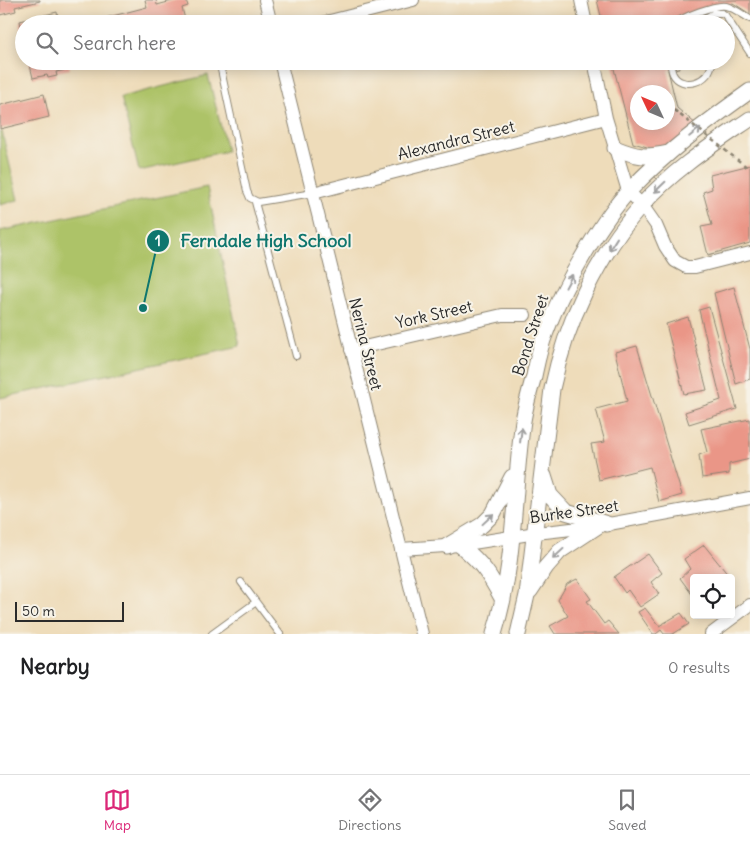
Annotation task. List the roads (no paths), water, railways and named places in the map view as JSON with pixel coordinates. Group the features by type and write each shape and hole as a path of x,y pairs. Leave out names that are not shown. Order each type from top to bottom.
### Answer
{"street":[{"path":"265,0 269,15"},
{"path":"354,15 413,0"},
{"path":"580,0 584,15"},
{"name":"Nerina Street","path":"282,70 422,634"},
{"path":"596,70 606,118 628,191 642,205 656,225 665,246 675,261 686,267 695,267 750,253"},
{"name":"Bond Street","path":"494,634 503,600 513,536 517,466 522,425 545,334 557,302 577,265 605,221 628,191 668,153 750,91"},
{"name":"Alexandra Street","path":"313,193 606,118"},
{"path":"518,634 528,595 552,388 557,365 568,332 593,276 620,234 642,205 685,166 750,120"},
{"path":"615,148 630,154 647,157 668,153"},
{"name":"York Street","path":"351,350 502,315 525,315"},
{"path":"503,600 482,564 454,545 494,514 517,466"},
{"path":"542,473 550,495 566,512 602,525"},
{"name":"Burke Street","path":"401,549 454,545 602,525 750,498"},
{"path":"709,505 734,509 750,507"},
{"path":"528,595 546,566 560,551 602,525"},
{"path":"711,634 750,607"}],"lane":[{"path":"692,15 718,6 729,7 750,19"},
{"path":"708,15 722,13 724,15"},
{"path":"735,30 750,53"},
{"path":"221,70 247,192 255,202 296,356"},
{"path":"672,70 676,77 690,82 699,82 705,78 709,70"},
{"path":"255,202 313,193"},
{"path":"241,582 280,634"},
{"path":"212,634 256,602"}],"place":[{"name":"Ferndale High School","path":"143,308"}]}
